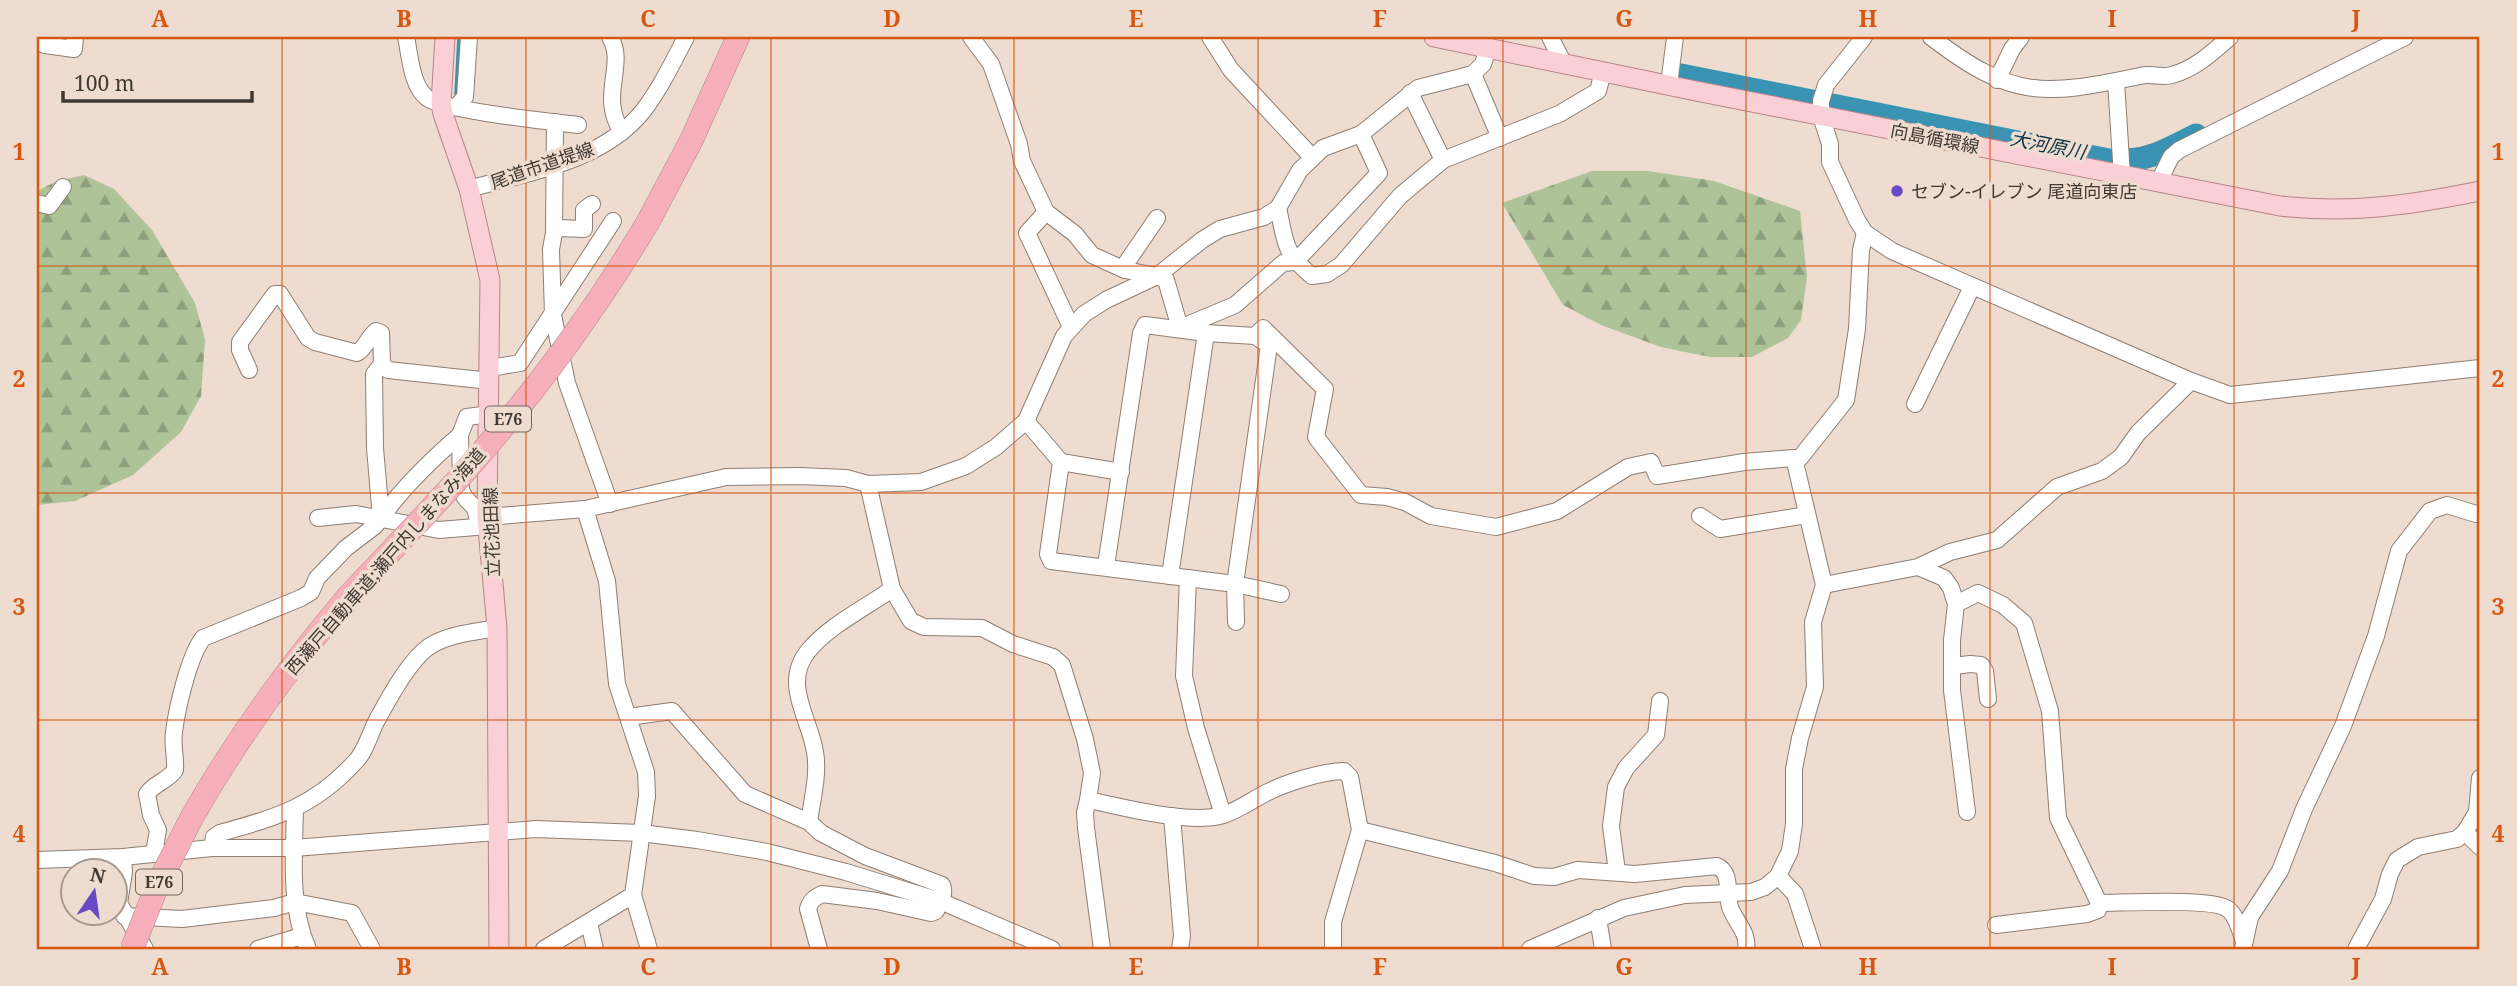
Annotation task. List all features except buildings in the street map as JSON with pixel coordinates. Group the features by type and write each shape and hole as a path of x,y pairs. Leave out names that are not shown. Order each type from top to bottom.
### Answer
{"highway":[{"name":"西瀬戸自動車道;瀬戸内しまなみ海道","path":"132,949 158,884 192,817 222,764 259,709 346,599 470,466 566,347 600,298 648,222 696,131 738,37"}],"main road":[{"name":"立花池田線","path":"445,37 449,105 443,114 469,189 490,280 491,374 484,523 497,628 499,949"},
{"name":"向島循環線","path":"1434,37 1821,116 2122,166 2158,183 2280,206 2321,211 2364,210 2418,204 2480,191"}],"street":[{"path":"37,40 45,45 74,49 75,37"},
{"path":"405,37 417,84 427,99 449,105 578,125"},
{"path":"449,105 465,97 469,37"},
{"path":"610,37 617,48 611,93 612,112 622,132"},
{"name":"尾道市道堤線","path":"469,189 555,165 594,150 622,132 643,111 663,81 686,37"},
{"path":"971,37 991,64 1019,144 1022,161 1046,212 1075,234 1092,255 1125,270 1166,280 1180,328"},
{"path":"1210,37 1231,70 1312,157"},
{"path":"1550,37 1564,64"},
{"path":"1669,85 1675,37"},
{"path":"1864,37 1826,85 1821,101 1821,116 1830,145 1830,162 1865,233 1892,251 2191,381 2230,395 2480,368"},
{"path":"1931,37 1964,62 1997,80 2029,89 2073,89 2143,75 2171,76 2204,60 2230,37"},
{"path":"1997,80 2021,37"},
{"path":"2158,183 2171,157 2179,150 2404,37"},
{"path":"318,518 356,514 439,530 585,509 726,477 846,478 868,484 921,482 966,466 996,447 1026,421 1057,349 1070,327 1084,314 1106,300 1157,276 1220,229 1264,217 1278,208 1300,170 1323,148 1362,134 1418,88 1473,74 1483,64 1488,48"},
{"path":"1278,208 1289,253 1312,276 1327,274 1341,265 1399,196 1443,160 1559,114 1598,91 1603,72"},
{"path":"1473,74 1500,138"},
{"path":"2116,82 2122,166"},
{"path":"1410,93 1443,160"},
{"path":"555,122 554,233 551,248 553,315 567,383 610,503"},
{"path":"1180,328 1235,305 1283,263 1295,261 1379,173 1362,134"},
{"path":"37,202 49,205 63,187"},
{"path":"554,233 558,228 584,229 584,210 592,204"},
{"path":"1046,212 1027,233 1070,327"},
{"path":"1125,270 1127,262 1157,218"},
{"path":"382,364 388,370 414,375 491,374 520,363 613,221"},
{"path":"1255,336 1263,328 1325,389 1316,437 1361,495 1387,497 1405,502 1431,516 1496,527 1557,512 1628,467 1651,461 1657,476 1744,462 1800,458 1846,401 1857,329 1861,250 1865,233"},
{"path":"1915,404 1972,287"},
{"path":"249,370 240,349 240,342 275,294 280,294 308,338 315,342 357,353 364,349 371,335 376,331 381,333 382,364 374,374 375,448 381,518"},
{"path":"1106,566 1141,333 1145,325 1255,336 1269,345 1236,584 1236,622"},
{"path":"1170,576 1206,333"},
{"path":"1824,585 1918,567 1950,552 1997,540 2057,487 2102,471 2121,457 2138,433 2191,381"},
{"path":"484,523 461,490 460,435 467,417 490,414"},
{"path":"1026,421 1061,462 1121,472"},
{"path":"154,853 158,830 151,816 147,794 175,770 174,733 189,667 203,638 311,592 317,578 346,548 375,526 391,504 439,453 460,435"},
{"path":"1531,949 1598,918 1650,901 1726,891 1751,892 1765,887 1778,876 1790,851 1794,824 1794,769 1815,687 1813,622 1824,585 1794,458"},
{"path":"1061,462 1048,554 1051,561 1236,584 1280,594"},
{"path":"868,484 892,589 911,621 924,627 982,628 1013,644 1053,657 1062,665 1085,739 1092,773 1085,812 1102,949"},
{"path":"2243,945 2249,917 2280,871 2304,809 2343,726 2376,636 2399,551 2430,511 2447,505 2480,513"},
{"path":"585,509 607,581 617,684 646,772 647,796 633,895 649,949"},
{"path":"1700,516 1720,529 1807,515"},
{"path":"1918,567 1944,578 1951,588 1955,604 1952,690 1967,812"},
{"path":"1188,578 1184,676 1196,728 1223,815"},
{"path":"809,822 816,764 815,750 798,699 797,671 808,651 827,634 892,589"},
{"path":"1955,604 1978,593 2003,605 2024,622 2050,711 2058,818 2099,903 2098,910 2087,914 1996,925"},
{"path":"212,848 214,837 220,833 277,817 326,790 358,760 378,718 411,664 430,646 456,636 497,628"},
{"path":"1954,666 1980,665 1985,671 1988,699"},
{"path":"1617,872 1611,826 1616,787 1626,768 1656,735 1660,701"},
{"path":"628,717 673,711 745,794 809,822 821,832 865,856 937,882 944,890 936,911 931,913 877,901 822,894 810,903 808,909 819,949"},
{"path":"1088,800 1172,816 1204,818 1223,815 1270,791 1344,771 1353,786 1360,830 1333,922 1333,949"},
{"path":"2356,949 2383,899 2397,860 2418,847 2457,839 2465,832 2478,811 2480,778"},
{"path":"258,949 305,942 295,902 295,809"},
{"path":"1172,816 1182,936 1180,949"},
{"path":"130,856 212,848 294,849 536,828 641,833 767,852 846,872 940,901 1052,949"},
{"path":"1360,830 1495,863 1534,876 1554,877 1578,870 1634,874 1717,866 1724,870 1728,877 1726,891 1731,911 1746,934 1746,949"},
{"path":"2465,832 2480,847"},
{"path":"37,860 60,859"},
{"path":"1778,876 1795,894 1813,949"},
{"path":"544,949 633,895"},
{"path":"130,916 182,919 274,908 295,902 352,913 372,949"},
{"path":"2099,903 2181,902 2225,907 2233,915 2243,945"},
{"path":"1598,918 1603,949"},
{"path":"589,923 595,949"},
{"path":"130,925 145,949"}],"green space":[{"path":"1592,171 1648,171 1714,181 1800,211 1807,277 1801,320 1788,338 1752,357 1710,357 1661,347 1601,325 1563,305 1502,203"},
{"path":"84,175 114,189 152,230 195,303 205,340 201,396 181,432 133,475 75,501 37,505 37,191 55,182"}],"waterway":[{"path":"456,94 459,37"},
{"name":"大河原川","path":"1681,75 2109,160 2144,158 2196,135"}],"place":[{"name":"セブン-イレブン 尾道向東店","path":"1897,191"}]}
